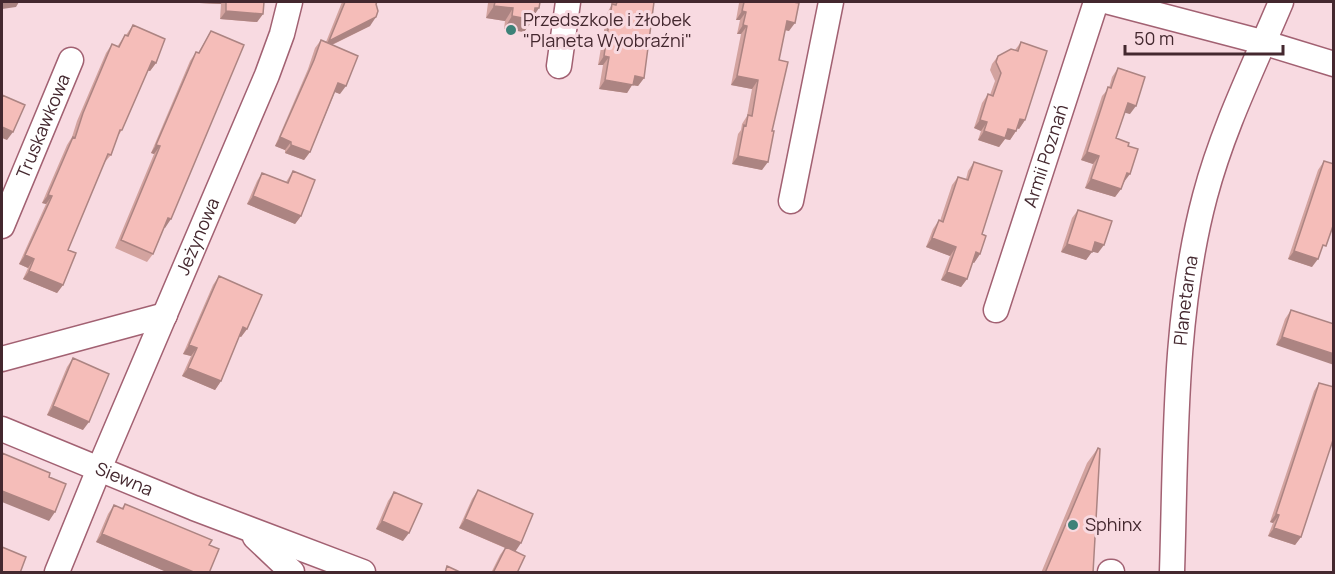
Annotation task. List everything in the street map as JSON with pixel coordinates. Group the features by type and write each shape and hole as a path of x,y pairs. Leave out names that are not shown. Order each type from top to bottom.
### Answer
{"street":[{"name":"Jeżynowa","path":"57,573 267,75 282,34 290,2"},
{"path":"559,66 568,2"},
{"path":"791,201 831,2"},
{"name":"Armii Poznań","path":"996,310 1096,2"},
{"path":"1108,2 1334,63"},
{"name":"Planetarna","path":"1172,573 1182,348 1194,248 1205,195 1221,145 1262,42 1281,2"},
{"name":"Truskawkowa","path":"2,226 71,60"},
{"path":"2,359 165,315"},
{"name":"Siewna","path":"2,429 246,529 363,573"},
{"name":"Siewna","path":"246,529 292,573"}],"building":[{"path":"226,2 264,2 263,14 226,11"},
{"path":"345,2 377,2 376,17 329,41"},
{"path":"495,2 540,2 539,8 535,8 533,20 512,16 513,8 494,6"},
{"path":"617,2 654,2 644,78 635,76 633,85 605,80 609,57 604,56 612,4 616,5"},
{"path":"744,2 799,3 795,23 787,21 779,60 788,62 772,131 774,131 768,162 738,156 744,125 746,126 748,115 752,116 758,80 737,76 747,26 743,25 746,12 742,11"},
{"path":"133,25 165,39 156,63 152,61 111,155 108,154 68,250 76,253 63,285 29,271 34,259 25,255 52,196 48,195 73,137 75,138 112,44 119,47"},
{"path":"211,31 244,45 171,219 168,218 153,254 121,240 160,146 156,145 196,52 199,53"},
{"path":"321,40 358,56 346,86 338,83 310,152 291,145 291,142 280,137"},
{"path":"1021,42 1047,51 1025,120 1020,119 1016,131 1008,129 1005,138 984,131 987,122 980,120 988,94 993,96 1001,73 996,62 998,56 1011,49 1018,51"},
{"path":"1118,68 1145,77 1136,106 1128,103 1116,138 1138,149 1130,174 1127,173 1121,189 1091,179 1099,156 1087,152 1108,87 1111,88"},
{"path":"2,95 25,105 13,132 2,127"},
{"path":"1324,161 1334,164 1334,223 1326,246 1323,245 1318,259 1294,251"},
{"path":"974,162 1002,171 982,234 986,236 980,254 976,252 967,279 947,272 956,247 932,238 939,220 943,222 958,177 968,180"},
{"path":"293,171 315,180 301,216 253,196 262,173 288,183"},
{"path":"1078,210 1112,221 1104,245 1095,242 1092,252 1067,244"},
{"path":"219,276 262,295 247,329 243,327 221,381 188,368 197,348 189,345"},
{"path":"1291,310 1334,324 1334,354 1282,337"},
{"path":"73,358 109,374 89,422 53,406"},
{"path":"1319,383 1334,387 1334,437 1301,537 1274,528 1279,515 1276,514"},
{"path":"1098,448 1100,449 1093,573 1045,573"},
{"path":"2,453 50,473 49,477 66,484 55,512 2,491"},
{"path":"478,490 533,514 521,543 465,519"},
{"path":"394,492 422,504 409,533 382,521"},
{"path":"125,504 212,540 209,545 219,549 209,573 196,573 102,534 114,505 123,509"},
{"path":"2,547 26,557 20,573 2,573"},
{"path":"506,547 525,556 517,573 493,573"},
{"path":"447,566 462,573 445,573"}],"place":[{"name":"Przedszkole i żłobek \"Planeta Wyobraźni\"","path":"511,30"},
{"name":"Sphinx","path":"1073,525"}]}
